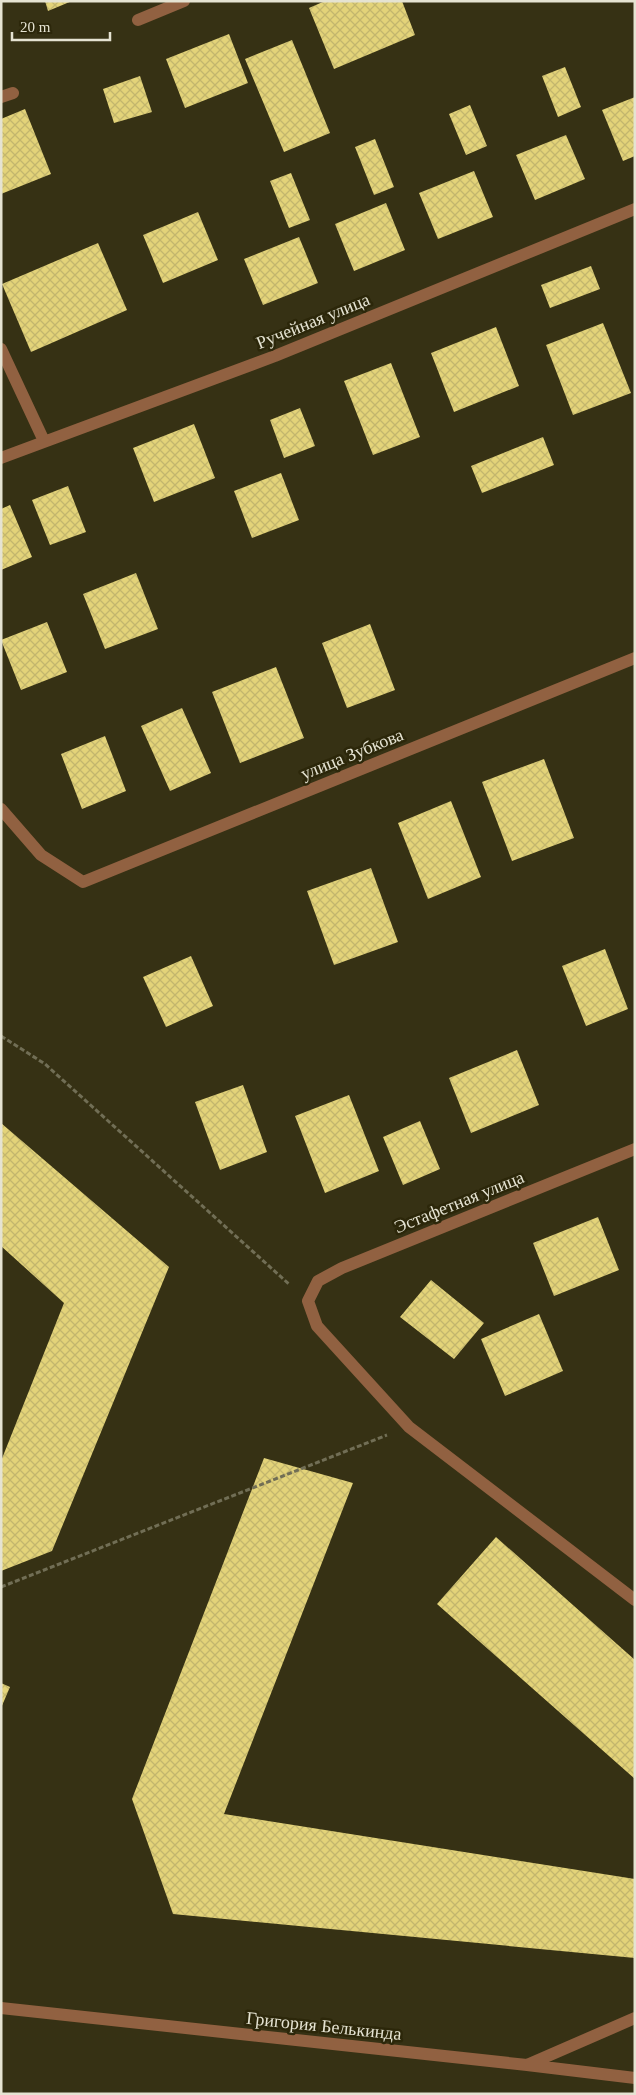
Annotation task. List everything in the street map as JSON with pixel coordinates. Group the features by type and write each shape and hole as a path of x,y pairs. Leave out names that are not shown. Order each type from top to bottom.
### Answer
{"street":[{"path":"138,20 184,1"},
{"name":"Ручейная улица","path":"1,458 275,356 635,210"},
{"path":"1,349 44,441"},
{"name":"улица Зубкова","path":"1,809 41,855 83,882 635,658"},
{"name":"Эстафетная улица","path":"308,1301 318,1280 342,1268 635,1149"},
{"path":"308,1301 317,1326 408,1427 633,1595"},
{"name":"Григория Белькинда","path":"1,2008 527,2065 635,2018"},
{"path":"527,2065 635,2078"}],"path":[{"path":"1,1036 45,1064 308,1301"},
{"path":"1,1587 408,1427"}],"building":[{"path":"45,1 72,1 48,11"},
{"path":"325,1 402,1 415,35 334,69 309,8"},
{"path":"229,34 248,83 185,108 166,59"},
{"path":"292,40 330,133 284,152 245,59"},
{"path":"565,67 581,107 558,117 542,76"},
{"path":"140,76 152,112 114,123 103,89"},
{"path":"635,97 635,156 623,161 602,110"},
{"path":"470,105 487,146 466,155 449,114"},
{"path":"25,109 51,174 1,194 1,119"},
{"path":"566,135 585,179 535,200 516,155"},
{"path":"375,139 394,187 374,195 355,147"},
{"path":"474,171 493,217 438,239 419,193"},
{"path":"291,173 310,220 289,228 270,181"},
{"path":"386,203 405,250 354,271 335,224"},
{"path":"198,212 218,260 163,283 143,235"},
{"path":"299,237 318,283 263,305 244,259"},
{"path":"98,243 127,310 31,352 2,284"},
{"path":"591,266 600,289 550,308 541,285"},
{"path":"603,323 631,393 573,415 546,345"},
{"path":"496,327 519,386 454,412 431,353"},
{"path":"391,363 420,437 373,455 344,381"},
{"path":"300,408 315,446 284,458 270,420"},
{"path":"194,424 215,478 154,502 133,448"},
{"path":"543,437 554,465 482,493 471,466"},
{"path":"281,473 299,520 252,538 234,491"},
{"path":"68,486 86,532 50,545 32,500"},
{"path":"10,505 32,557 1,570 1,509"},
{"path":"136,573 158,629 105,649 83,594"},
{"path":"47,622 67,672 21,690 1,640"},
{"path":"370,624 395,690 347,708 322,643"},
{"path":"276,667 304,738 240,763 212,692"},
{"path":"182,708 211,773 170,791 141,726"},
{"path":"105,736 126,791 82,809 61,754"},
{"path":"544,759 574,838 512,861 482,782"},
{"path":"451,801 481,877 428,899 398,823"},
{"path":"371,868 398,942 334,965 307,891"},
{"path":"605,949 628,1009 586,1026 562,966"},
{"path":"191,956 213,1006 166,1027 143,977"},
{"path":"517,1050 539,1105 471,1133 449,1078"},
{"path":"243,1085 267,1152 220,1170 195,1102"},
{"path":"349,1095 379,1171 325,1193 295,1116"},
{"path":"420,1121 440,1169 403,1185 383,1137"},
{"path":"1,1123 169,1267 52,1551 1,1571 1,1461 64,1303 1,1246"},
{"path":"598,1217 619,1270 554,1296 533,1243"},
{"path":"431,1280 484,1323 454,1359 400,1317"},
{"path":"539,1314 563,1371 505,1396 481,1339"},
{"path":"264,1458 353,1483 224,1814 635,1879 635,1958 173,1914 132,1799"},
{"path":"496,1537 635,1660 635,1779 437,1604"},
{"path":"1,1683 10,1687 1,1708"}]}
